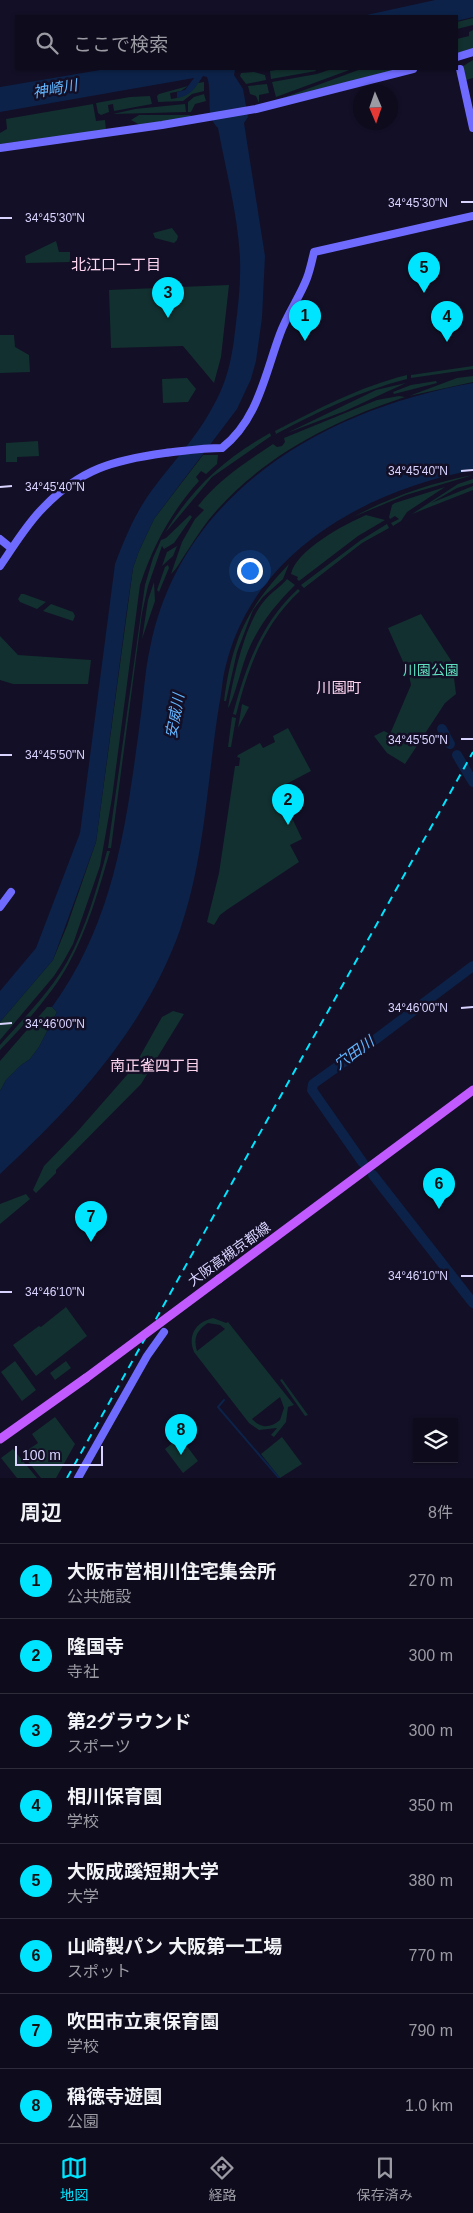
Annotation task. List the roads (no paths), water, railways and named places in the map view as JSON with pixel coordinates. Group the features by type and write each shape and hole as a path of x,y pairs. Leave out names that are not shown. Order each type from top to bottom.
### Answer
{"main road":[{"name":"大阪高槻京都線","path":"0,1439 86,1378 473,1090"}],"street":[{"path":"458,57 473,52"},
{"path":"460,69 473,128"},
{"path":"0,148 248,110 409,70"},
{"path":"0,566 11,548 44,506 78,478 115,462 148,454 222,448 242,429 257,401 281,332 306,278 314,252 473,216"},
{"path":"0,539 11,548"},
{"path":"0,907 11,892"},
{"path":"78,1478 147,1356 164,1332"}],"water":[{"path":"435,0 473,0 473,17 458,21 458,15 367,15"},
{"name":"神崎川","path":"100,70 235,70 234,75 243,89 248,117 244,123 265,256 262,318 256,361 251,379 237,409 154,519 133,568 96,842 53,960 0,1022 0,991 36,948 80,833 115,564 140,508 198,431 216,401 224,382 234,342 240,268 237,226 218,128 211,117 207,77 203,76 190,93 177,98 177,92 185,90 194,78 0,112 0,87"},
{"name":"安威川","path":"473,383 473,470 393,493 355,511 320,533 288,559 261,590 240,625 224,675 195,875 180,930 165,966 148,1000 105,1063 55,1121 0,1174 0,1091 6,1080 30,1059 39,1047 57,1012 52,1007 74,973 91,939 105,903 124,830 150,648 167,593 193,544 227,502 268,466 314,437 365,413 418,395"}],"waterway":[{"name":"穴田川","path":"442,729 450,744"},
{"name":"穴田川","path":"457,755 473,782"},
{"name":"穴田川","path":"363,1163 312,1090 313,1084 473,966"},
{"name":"穴田川","path":"373,1175 473,1303"},
{"path":"224,1400 218,1407 279,1478"}],"railway":[{"path":"67,1478 473,752"}],"place":[{"name":"大阪成蹊短期大学","path":"424,293"},
{"name":"第2グラウンド","path":"168,318"},
{"name":"大阪市営相川住宅集会所","path":"305,341"},
{"name":"相川保育園","path":"447,342"},
{"name":"隆国寺","path":"288,825"},
{"name":"山崎製パン 大阪第一工場","path":"439,1209"},
{"name":"吹田市立東保育園","path":"91,1242"},
{"name":"稱徳寺遊園","path":"181,1455"}],"district":[{"name":"北江口一丁目","path":"116,265"},
{"name":"川園町","path":"339,688"},
{"name":"南正雀四丁目","path":"155,1066"}],"park label":[{"name":"川園公園","path":"431,670"}]}
